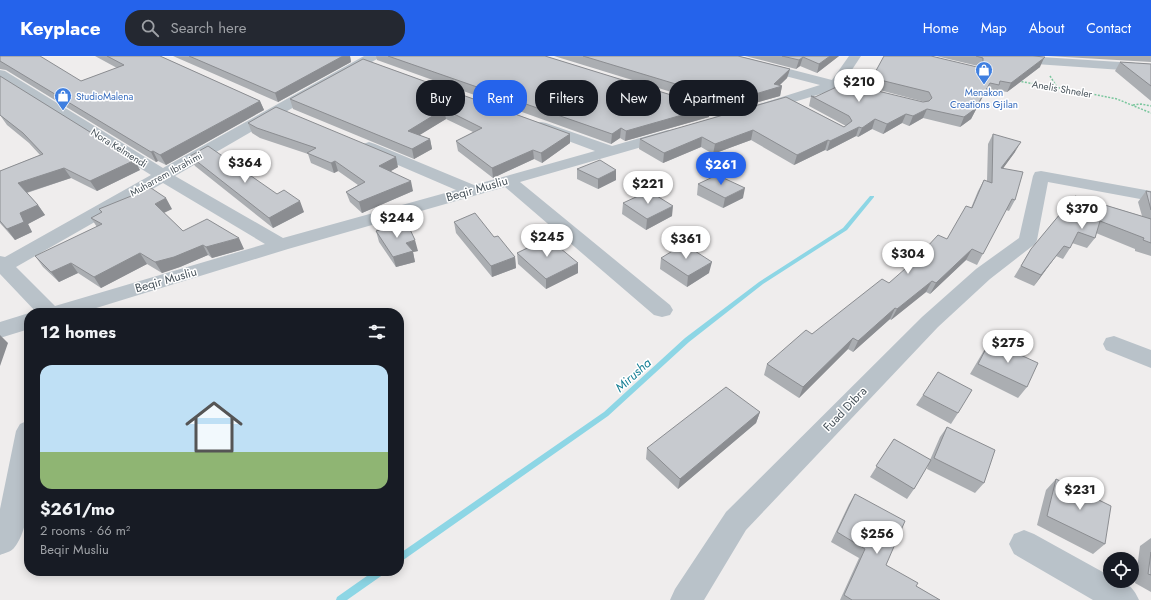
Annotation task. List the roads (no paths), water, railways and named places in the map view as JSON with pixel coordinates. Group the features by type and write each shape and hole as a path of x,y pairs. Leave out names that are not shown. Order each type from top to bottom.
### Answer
{"street":[{"path":"724,56 842,87 855,56"},
{"name":"Muharrem Ibrahimi","path":"1,265 279,110 365,60"},
{"path":"1025,60 1151,68"},
{"name":"Nora Kelmendi","path":"0,74 162,175 281,245"},
{"name":"Beqir Musliu","path":"72,308 281,245 785,100 842,87"},
{"path":"785,100 805,112"},
{"path":"531,122 611,151"},
{"path":"358,143 472,190"},
{"name":"Fuad Dibra","path":"686,600 736,521 930,322 983,274 1028,240 1041,176 1151,196"},
{"path":"507,180 662,310"},
{"path":"1,265 44,308"},
{"path":"0,330 24,323"},
{"path":"1114,344 1151,359"},
{"path":"0,541 3,539 11,526 24,457"},
{"path":"1024,544 1123,600"}],"waterway":[{"name":"Mirusha","path":"404,555 606,414 687,340 761,283 845,229 872,197"},
{"name":"Mirusha","path":"340,600 374,576"}],"place":[{"name":"Menakon Creations Gjilan","path":"984,85"},
{"name":"StudioMalena","path":"63,111"}]}
